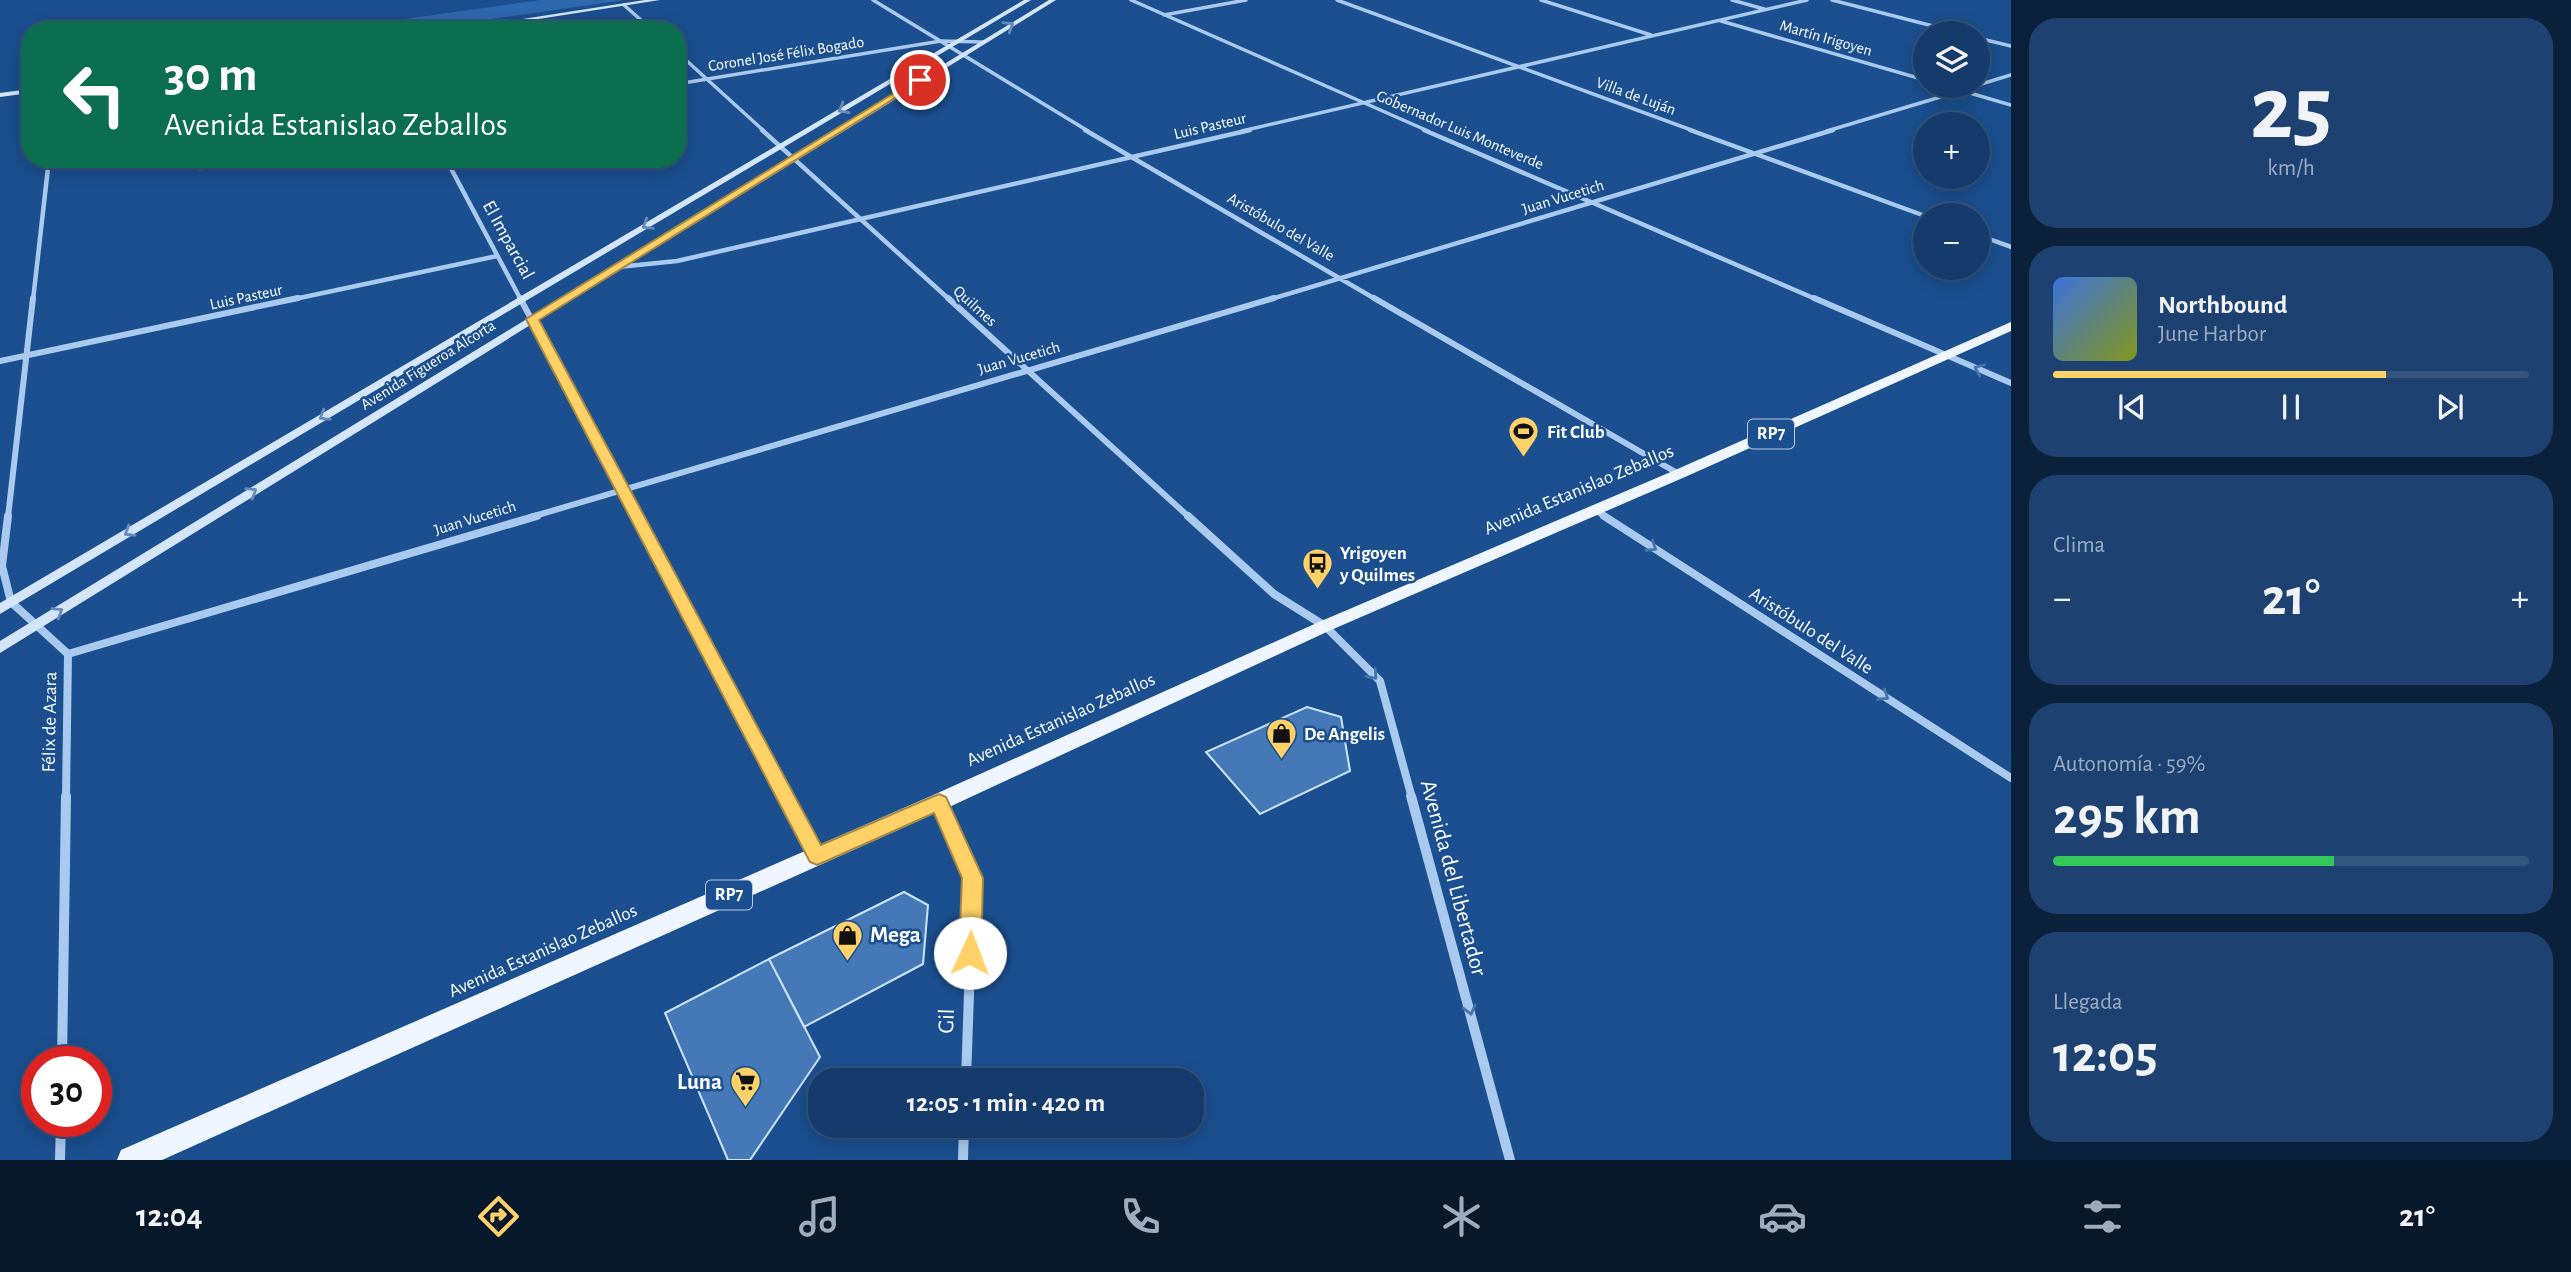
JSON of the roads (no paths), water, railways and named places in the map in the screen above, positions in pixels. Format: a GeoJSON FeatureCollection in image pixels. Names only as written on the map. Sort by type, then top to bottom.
{"type":"FeatureCollection","features":[{"type":"Feature","properties":{"kind":"main road"},"geometry":{"type":"LineString","coordinates":[[515,21],[657,0]]}},
{"type":"Feature","properties":{"kind":"main road","name":"Avenida Figueroa Alcorta"},"geometry":{"type":"LineString","coordinates":[[0,608],[780,146],[945,44],[960,39],[1028,0]]}},
{"type":"Feature","properties":{"kind":"main road","name":"Avenida Figueroa Alcorta"},"geometry":{"type":"LineString","coordinates":[[0,648],[1053,0]]}},
{"type":"Feature","properties":{"kind":"main road"},"geometry":{"type":"LineString","coordinates":[[0,95],[21,92]]}},
{"type":"Feature","properties":{"kind":"main road","name":"Avenida Estanislao Zeballos"},"geometry":{"type":"LineString","coordinates":[[131,1160],[939,802],[1325,626],[1679,474],[2011,326]]}},
{"type":"Feature","properties":{"kind":"street","name":"Aristóbulo del Valle"},"geometry":{"type":"LineString","coordinates":[[873,0],[1130,157],[1679,474]]}},
{"type":"Feature","properties":{"kind":"street","name":"Gobernador Luis Monteverde"},"geometry":{"type":"LineString","coordinates":[[1131,0],[1362,103],[2011,383]]}},
{"type":"Feature","properties":{"kind":"street"},"geometry":{"type":"LineString","coordinates":[[1164,15],[1245,0]]}},
{"type":"Feature","properties":{"kind":"street","name":"Villa de Luján"},"geometry":{"type":"LineString","coordinates":[[1338,0],[1913,212]]}},
{"type":"Feature","properties":{"kind":"street"},"geometry":{"type":"LineString","coordinates":[[1541,0],[1653,35]]}},
{"type":"Feature","properties":{"kind":"street"},"geometry":{"type":"LineString","coordinates":[[1732,0],[1765,9]]}},
{"type":"Feature","properties":{"kind":"street","name":"Luis Pasteur"},"geometry":{"type":"LineString","coordinates":[[617,267],[677,261],[861,220],[1807,0]]}},
{"type":"Feature","properties":{"kind":"street"},"geometry":{"type":"LineString","coordinates":[[1832,0],[1914,21]]}},
{"type":"Feature","properties":{"kind":"street"},"geometry":{"type":"LineString","coordinates":[[624,5],[642,21]]}},
{"type":"Feature","properties":{"kind":"street","name":"Martín Irigoyen"},"geometry":{"type":"LineString","coordinates":[[1720,20],[1913,76]]}},
{"type":"Feature","properties":{"kind":"street"},"geometry":{"type":"LineString","coordinates":[[960,39],[983,42]]}},
{"type":"Feature","properties":{"kind":"street"},"geometry":{"type":"LineString","coordinates":[[1990,41],[2011,46]]}},
{"type":"Feature","properties":{"kind":"street","name":"Coronel José Félix Bogado"},"geometry":{"type":"LineString","coordinates":[[686,82],[945,44]]}},
{"type":"Feature","properties":{"kind":"street","name":"Quilmes"},"geometry":{"type":"LineString","coordinates":[[686,60],[1274,594],[1325,626]]}},
{"type":"Feature","properties":{"kind":"street","name":"Juan Vucetich"},"geometry":{"type":"LineString","coordinates":[[1990,82],[2011,75]]}},
{"type":"Feature","properties":{"kind":"street","name":"Juan Vucetich"},"geometry":{"type":"LineString","coordinates":[[68,654],[1342,278],[1935,98]]}},
{"type":"Feature","properties":{"kind":"street"},"geometry":{"type":"LineString","coordinates":[[1988,98],[2011,105]]}},
{"type":"Feature","properties":{"kind":"street"},"geometry":{"type":"LineString","coordinates":[[11,602],[2,566],[48,168]]}},
{"type":"Feature","properties":{"kind":"street"},"geometry":{"type":"LineString","coordinates":[[200,169],[205,168]]}},
{"type":"Feature","properties":{"kind":"street","name":"El Imparcial"},"geometry":{"type":"LineString","coordinates":[[451,168],[817,856]]}},
{"type":"Feature","properties":{"kind":"street"},"geometry":{"type":"LineString","coordinates":[[1990,239],[2011,247]]}},
{"type":"Feature","properties":{"kind":"street","name":"Luis Pasteur"},"geometry":{"type":"LineString","coordinates":[[0,361],[498,256]]}},
{"type":"Feature","properties":{"kind":"street","name":"Aristóbulo del Valle"},"geometry":{"type":"LineString","coordinates":[[1594,510],[2011,778]]}},
{"type":"Feature","properties":{"kind":"street","name":"Félix de Azara"},"geometry":{"type":"LineString","coordinates":[[11,602],[68,654],[62,1046]]}},
{"type":"Feature","properties":{"kind":"street","name":"Avenida del Libertador"},"geometry":{"type":"LineString","coordinates":[[1325,626],[1380,681],[1510,1160]]}},
{"type":"Feature","properties":{"kind":"street","name":"Gil"},"geometry":{"type":"LineString","coordinates":[[939,802],[973,878],[966,1068]]}},
{"type":"Feature","properties":{"kind":"street"},"geometry":{"type":"LineString","coordinates":[[60,1160],[61,1137]]}},
{"type":"Feature","properties":{"kind":"street"},"geometry":{"type":"LineString","coordinates":[[963,1160],[964,1138]]}},
{"type":"Feature","properties":{"kind":"place","name":"Fit Club"},"geometry":{"type":"Point","coordinates":[1524,459]}},
{"type":"Feature","properties":{"kind":"place","name":"Yrigoyen y Quilmes"},"geometry":{"type":"Point","coordinates":[1317,591]}},
{"type":"Feature","properties":{"kind":"place","name":"De Angelis"},"geometry":{"type":"Point","coordinates":[1281,761]}},
{"type":"Feature","properties":{"kind":"place","name":"Mega"},"geometry":{"type":"Point","coordinates":[847,962]}},
{"type":"Feature","properties":{"kind":"place","name":"Luna"},"geometry":{"type":"Point","coordinates":[745,1109]}}]}
